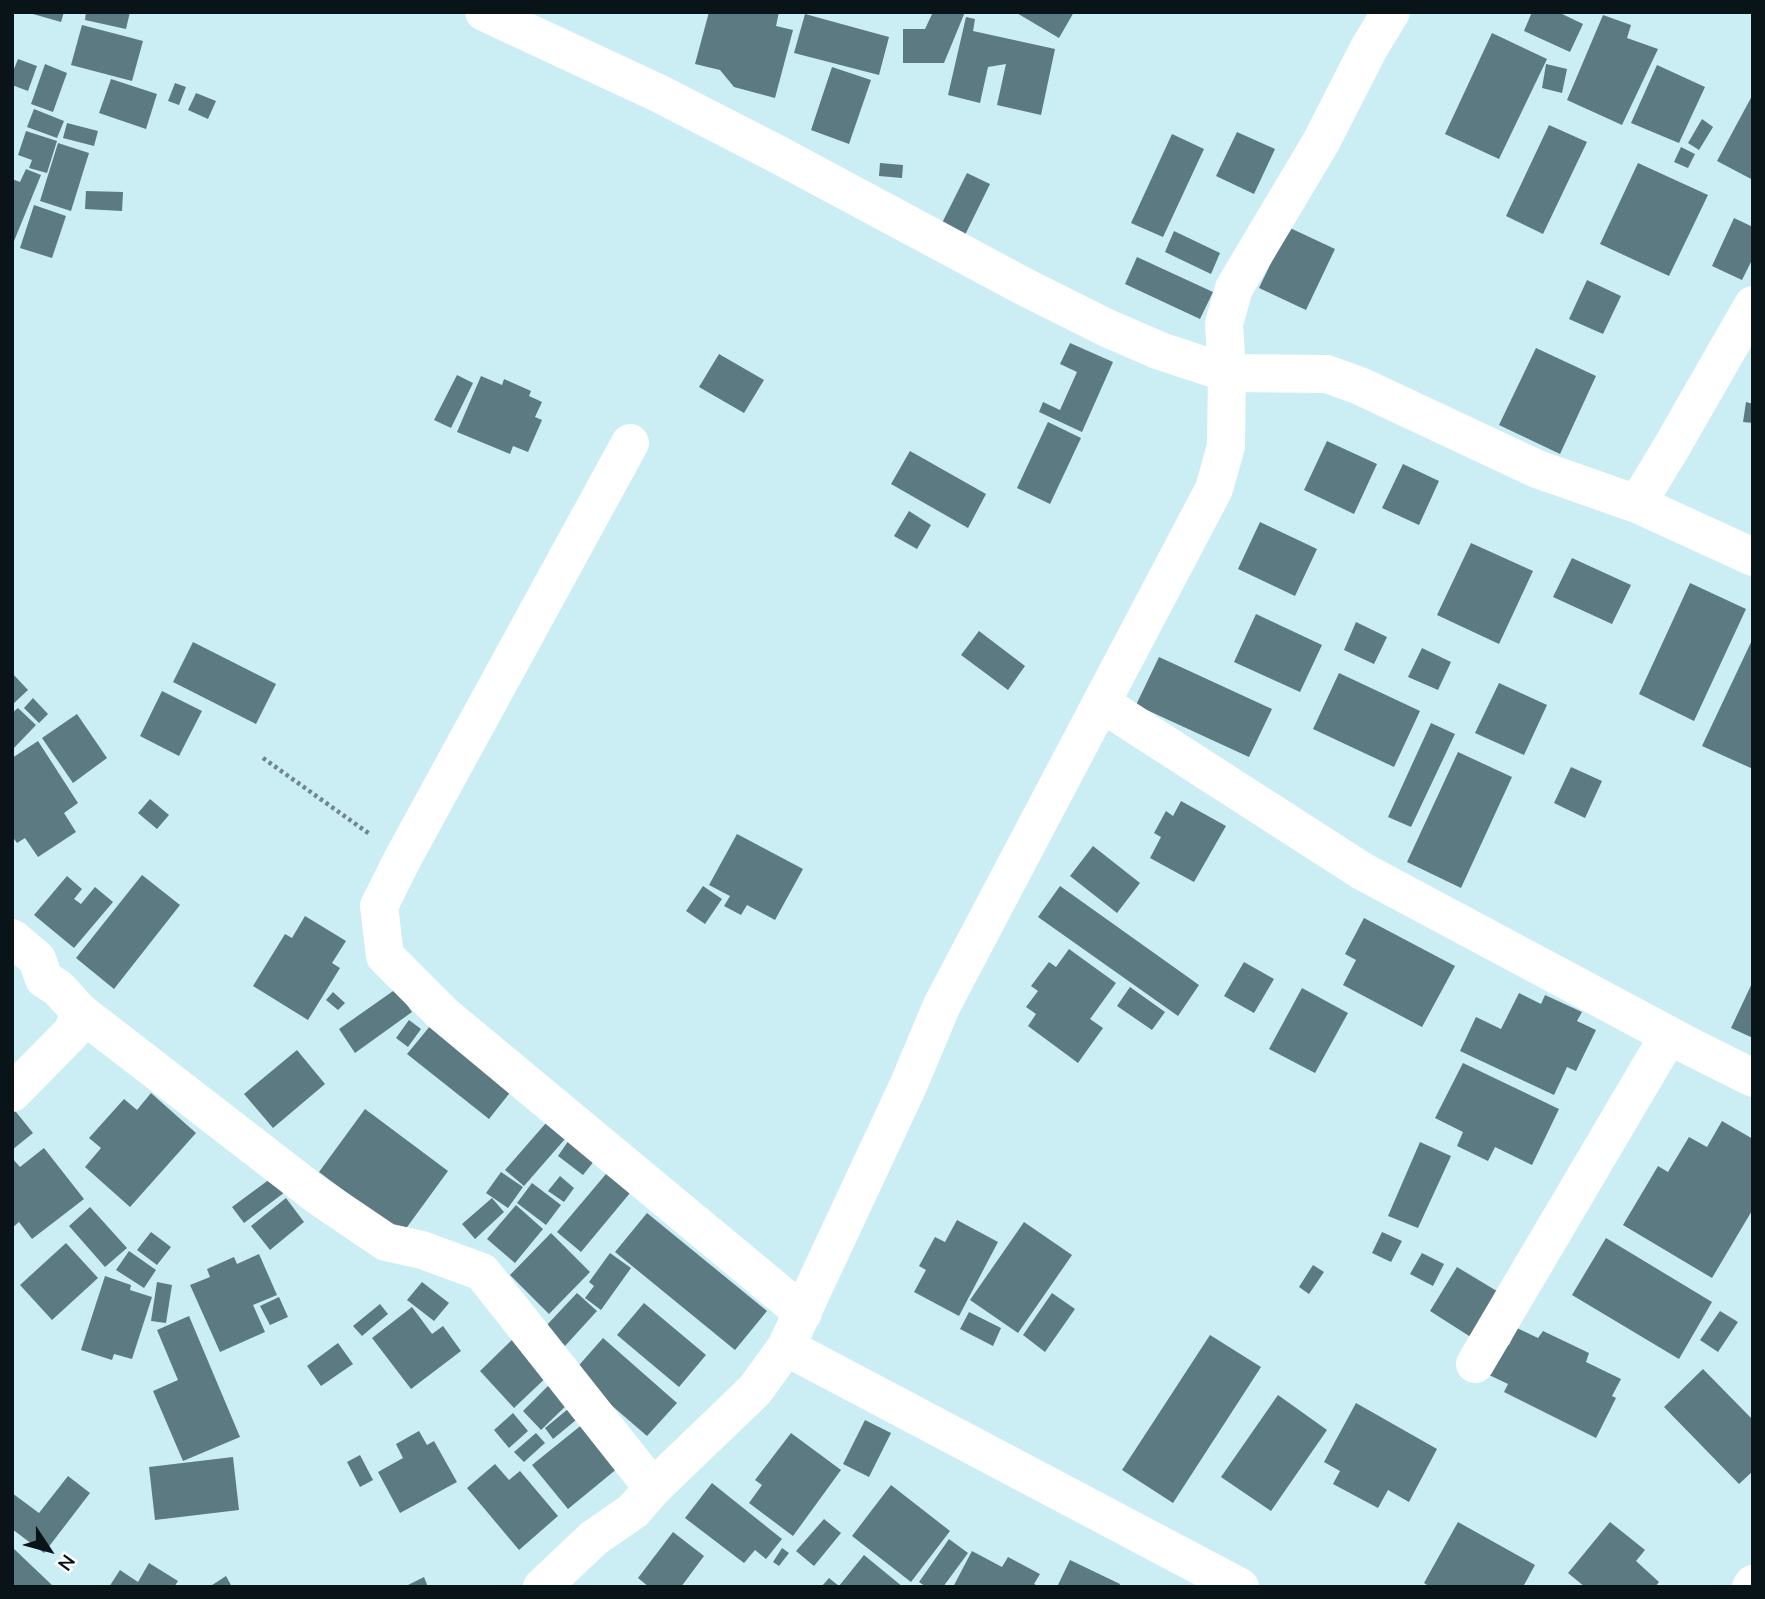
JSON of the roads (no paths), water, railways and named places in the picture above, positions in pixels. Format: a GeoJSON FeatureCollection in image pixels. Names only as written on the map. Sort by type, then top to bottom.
{"type":"FeatureCollection","features":[{"type":"Feature","properties":{"kind":"street"},"geometry":{"type":"LineString","coordinates":[[484,12],[682,105],[1023,286],[1160,351],[1227,373],[1327,374],[1360,386],[1537,468],[1637,503],[1753,557]]}},
{"type":"Feature","properties":{"kind":"street"},"geometry":{"type":"LineString","coordinates":[[542,1587],[594,1538],[633,1511],[653,1488],[755,1390],[786,1347],[908,1086],[942,1005],[1214,489],[1226,446],[1227,373],[1224,324],[1234,288],[1321,142],[1369,48],[1391,12]]}},
{"type":"Feature","properties":{"kind":"street"},"geometry":{"type":"LineString","coordinates":[[1637,503],[1753,305]]}},
{"type":"Feature","properties":{"kind":"street"},"geometry":{"type":"LineString","coordinates":[[631,443],[379,906],[385,956],[443,1014],[803,1313]]}},
{"type":"Feature","properties":{"kind":"street"},"geometry":{"type":"LineString","coordinates":[[1101,703],[1362,871],[1753,1078]]}},
{"type":"Feature","properties":{"kind":"street"},"geometry":{"type":"LineString","coordinates":[[12,938],[37,959],[44,979],[58,988],[80,1012],[318,1196],[386,1242],[422,1250],[482,1272],[653,1488]]}},
{"type":"Feature","properties":{"kind":"street"},"geometry":{"type":"LineString","coordinates":[[12,1093],[72,1032],[80,1012]]}},
{"type":"Feature","properties":{"kind":"street"},"geometry":{"type":"LineString","coordinates":[[1475,1364],[1669,1035]]}},
{"type":"Feature","properties":{"kind":"street"},"geometry":{"type":"LineString","coordinates":[[786,1347],[1240,1587]]}}]}
